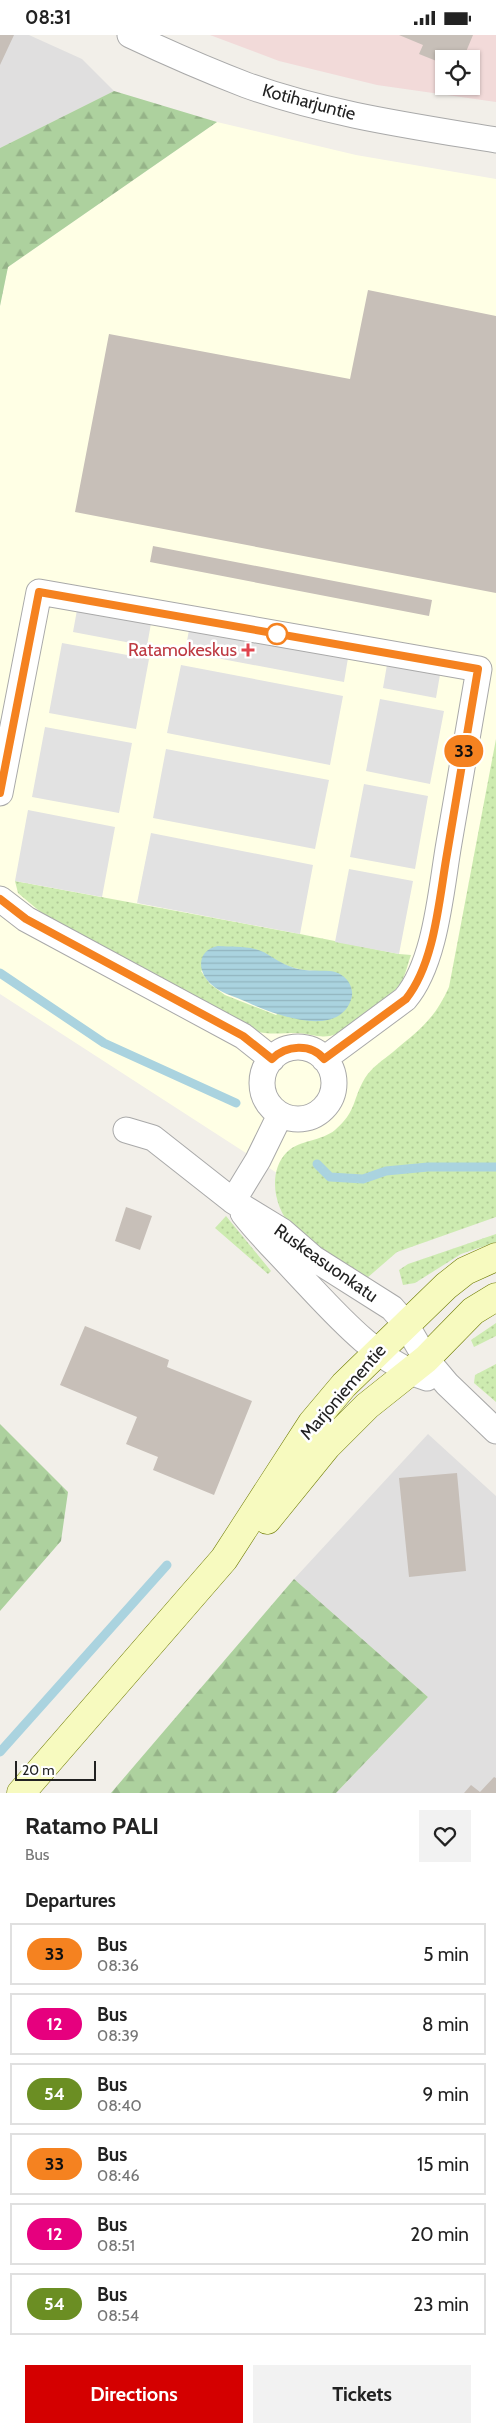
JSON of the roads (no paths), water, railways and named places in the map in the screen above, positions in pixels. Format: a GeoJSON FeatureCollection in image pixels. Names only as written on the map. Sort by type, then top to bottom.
{"type":"FeatureCollection","features":[{"type":"Feature","properties":{"kind":"street","name":"Kotiharjuntie"},"geometry":{"type":"LineString","coordinates":[[130,35],[247,85],[314,105],[400,124],[496,140]]}},
{"type":"Feature","properties":{"kind":"street"},"geometry":{"type":"LineString","coordinates":[[0,793],[39,592],[478,669],[435,920],[424,968],[416,987],[406,999],[324,1059]]}},
{"type":"Feature","properties":{"kind":"street"},"geometry":{"type":"LineString","coordinates":[[0,899],[26,919],[243,1036],[272,1059]]}},
{"type":"Feature","properties":{"kind":"street"},"geometry":{"type":"LineString","coordinates":[[299,1048],[310,1050],[324,1059],[333,1076],[333,1087],[330,1098],[323,1108],[314,1115],[303,1119],[280,1115],[271,1107],[264,1097],[262,1086],[263,1074],[272,1059],[287,1049],[299,1048]]}},
{"type":"Feature","properties":{"kind":"street"},"geometry":{"type":"LineString","coordinates":[[233,1201],[258,1160],[280,1115]]}},
{"type":"Feature","properties":{"kind":"street","name":"Ruskeasuonkatu"},"geometry":{"type":"LineString","coordinates":[[126,1130],[153,1138],[233,1201],[282,1231],[312,1258],[392,1308],[406,1323],[418,1366]]}},
{"type":"Feature","properties":{"kind":"street","name":"Ruskeasuonkatu"},"geometry":{"type":"LineString","coordinates":[[233,1201],[264,1240],[345,1323],[378,1351],[418,1366]]}},
{"type":"Feature","properties":{"kind":"street","name":"Marjoniementie"},"geometry":{"type":"LineString","coordinates":[[21,1793],[224,1559],[312,1423],[378,1351],[446,1286],[465,1271],[496,1257]]}},
{"type":"Feature","properties":{"kind":"street","name":"Marjoniementie"},"geometry":{"type":"LineString","coordinates":[[224,1559],[254,1536],[327,1446],[360,1413],[418,1366],[473,1311],[496,1297]]}},
{"type":"Feature","properties":{"kind":"street"},"geometry":{"type":"LineString","coordinates":[[418,1366],[446,1384],[496,1431]]}},
{"type":"Feature","properties":{"kind":"water"},"geometry":{"type":"Polygon","coordinates":[[[218,946],[260,950],[294,968],[330,971],[340,974],[350,985],[352,990],[351,1000],[343,1012],[331,1019],[317,1021],[284,1016],[226,994],[207,980],[201,963],[202,957],[206,952],[218,946]]]}},
{"type":"Feature","properties":{"kind":"waterway"},"geometry":{"type":"LineString","coordinates":[[0,973],[104,1043],[236,1103]]}},
{"type":"Feature","properties":{"kind":"waterway"},"geometry":{"type":"LineString","coordinates":[[317,1164],[330,1177],[363,1179],[386,1171],[428,1167],[496,1167]]}},
{"type":"Feature","properties":{"kind":"waterway"},"geometry":{"type":"LineString","coordinates":[[0,1752],[167,1565]]}},
{"type":"Feature","properties":{"kind":"place","name":"Ratamokeskus"},"geometry":{"type":"Point","coordinates":[248,650]}}]}
